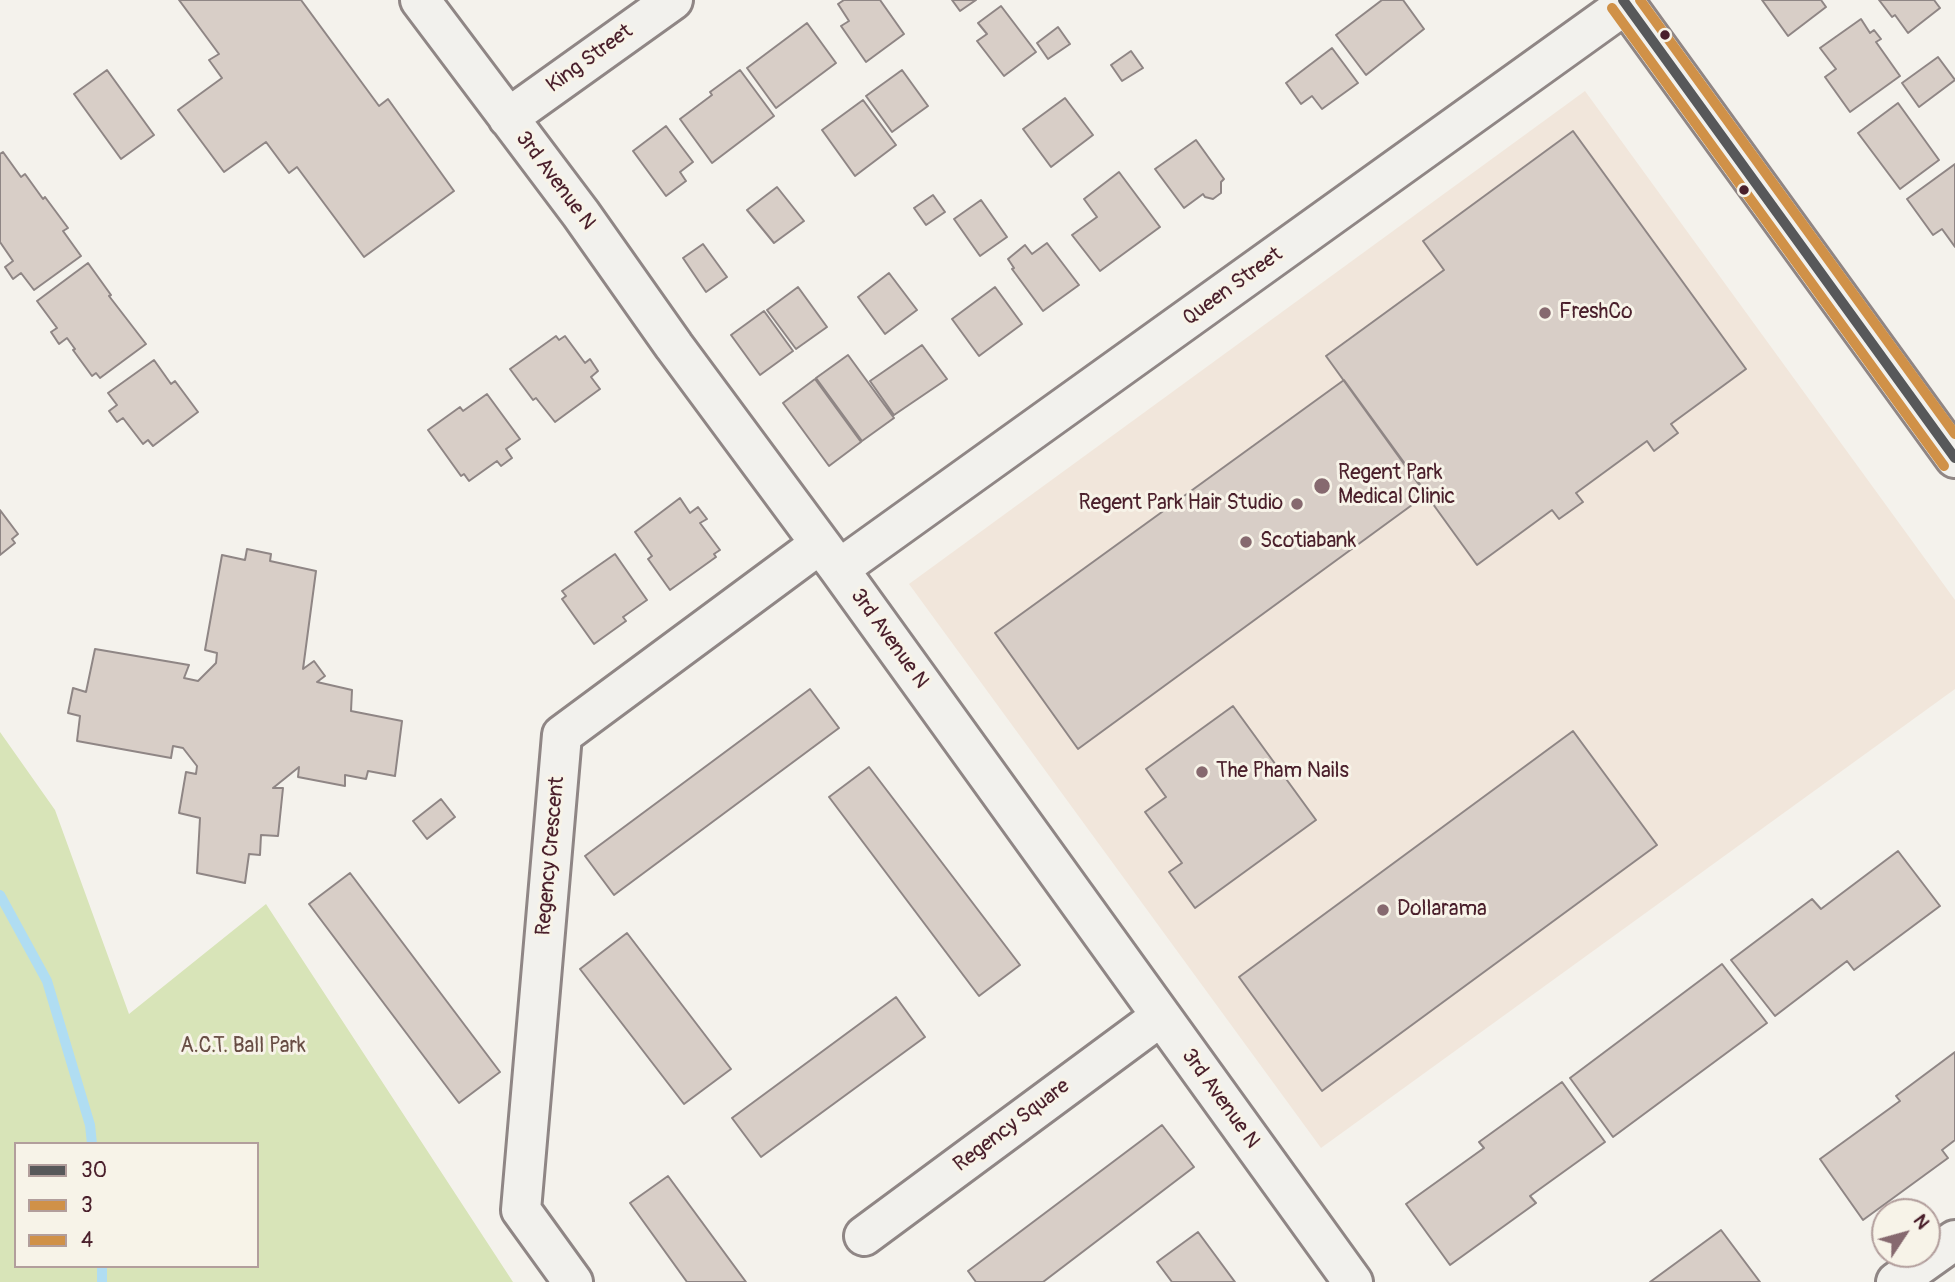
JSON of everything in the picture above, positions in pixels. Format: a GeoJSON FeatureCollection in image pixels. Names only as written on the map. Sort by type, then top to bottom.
{"type":"FeatureCollection","features":[{"type":"Feature","properties":{"kind":"street","name":"3rd Avenue N"},"geometry":{"type":"LineString","coordinates":[[420,0],[581,214],[1353,1282]]}},
{"type":"Feature","properties":{"kind":"street","name":"King Street"},"geometry":{"type":"LineString","coordinates":[[508,118],[673,0]]}},
{"type":"Feature","properties":{"kind":"street"},"geometry":{"type":"LineString","coordinates":[[1625,2],[1955,458]]}},
{"type":"Feature","properties":{"kind":"street","name":"Queen Street"},"geometry":{"type":"LineString","coordinates":[[829,556],[1625,2]]}},
{"type":"Feature","properties":{"kind":"street","name":"Regency Crescent"},"geometry":{"type":"LineString","coordinates":[[573,1282],[521,1210],[562,735],[829,556]]}},
{"type":"Feature","properties":{"kind":"street","name":"Regency Square"},"geometry":{"type":"LineString","coordinates":[[864,1236],[1160,1017]]}},
{"type":"Feature","properties":{"kind":"street"},"geometry":{"type":"LineString","coordinates":[[1896,1282],[1955,1240]]}},
{"type":"Feature","properties":{"kind":"shaded area"},"geometry":{"type":"Polygon","coordinates":[[[1585,91],[1955,600],[1955,689],[1321,1148],[909,584],[1585,91]]]}},
{"type":"Feature","properties":{"kind":"green space","name":"A.C.T. Ball Park"},"geometry":{"type":"Polygon","coordinates":[[[0,732],[55,810],[129,1014],[266,904],[513,1282],[0,1282],[0,732]]]}},
{"type":"Feature","properties":{"kind":"building"},"geometry":{"type":"Polygon","coordinates":[[[179,0],[301,0],[379,106],[388,99],[454,191],[364,257],[297,167],[289,173],[266,142],[224,172],[178,110],[222,78],[209,60],[219,54],[179,0]]]}},
{"type":"Feature","properties":{"kind":"building"},"geometry":{"type":"Polygon","coordinates":[[[844,0],[880,0],[904,34],[866,62],[841,26],[849,21],[838,4],[844,0]]]}},
{"type":"Feature","properties":{"kind":"building"},"geometry":{"type":"Polygon","coordinates":[[[952,0],[976,0],[960,11],[952,0]]]}},
{"type":"Feature","properties":{"kind":"building"},"geometry":{"type":"Polygon","coordinates":[[[1382,0],[1403,0],[1424,29],[1366,75],[1336,35],[1382,0]]]}},
{"type":"Feature","properties":{"kind":"building"},"geometry":{"type":"Polygon","coordinates":[[[1762,0],[1821,0],[1826,7],[1788,36],[1762,0]]]}},
{"type":"Feature","properties":{"kind":"building"},"geometry":{"type":"Polygon","coordinates":[[[1879,0],[1934,0],[1940,8],[1908,33],[1895,15],[1892,17],[1879,0]]]}},
{"type":"Feature","properties":{"kind":"building"},"geometry":{"type":"Polygon","coordinates":[[[1001,6],[1036,52],[1004,76],[977,41],[987,34],[978,23],[1001,6]]]}},
{"type":"Feature","properties":{"kind":"building"},"geometry":{"type":"Polygon","coordinates":[[[1861,19],[1870,33],[1874,30],[1881,39],[1876,42],[1900,76],[1850,112],[1825,77],[1836,69],[1820,48],[1861,19]]]}},
{"type":"Feature","properties":{"kind":"building"},"geometry":{"type":"Polygon","coordinates":[[[807,23],[836,63],[776,108],[747,68],[807,23]]]}},
{"type":"Feature","properties":{"kind":"building"},"geometry":{"type":"Polygon","coordinates":[[[1058,27],[1070,44],[1048,59],[1037,43],[1058,27]]]}},
{"type":"Feature","properties":{"kind":"building"},"geometry":{"type":"Polygon","coordinates":[[[1332,48],[1358,83],[1322,109],[1312,96],[1301,104],[1286,83],[1332,48]]]}},
{"type":"Feature","properties":{"kind":"building"},"geometry":{"type":"Polygon","coordinates":[[[1131,51],[1143,68],[1122,81],[1111,65],[1131,51]]]}},
{"type":"Feature","properties":{"kind":"building"},"geometry":{"type":"Polygon","coordinates":[[[1938,57],[1955,80],[1919,107],[1902,83],[1938,57]]]}},
{"type":"Feature","properties":{"kind":"building"},"geometry":{"type":"Polygon","coordinates":[[[107,70],[154,135],[121,159],[74,94],[107,70]]]}},
{"type":"Feature","properties":{"kind":"building"},"geometry":{"type":"Polygon","coordinates":[[[740,70],[774,116],[712,163],[680,119],[740,70]]]}},
{"type":"Feature","properties":{"kind":"building"},"geometry":{"type":"Polygon","coordinates":[[[902,70],[928,106],[892,132],[866,96],[902,70]]]}},
{"type":"Feature","properties":{"kind":"building"},"geometry":{"type":"Polygon","coordinates":[[[1065,98],[1093,135],[1051,167],[1023,129],[1065,98]]]}},
{"type":"Feature","properties":{"kind":"building"},"geometry":{"type":"Polygon","coordinates":[[[863,100],[896,145],[855,176],[822,130],[863,100]]]}},
{"type":"Feature","properties":{"kind":"building"},"geometry":{"type":"Polygon","coordinates":[[[1898,103],[1939,160],[1900,189],[1858,133],[1898,103]]]}},
{"type":"Feature","properties":{"kind":"building"},"geometry":{"type":"Polygon","coordinates":[[[666,126],[693,162],[680,172],[686,181],[666,196],[633,151],[666,126]]]}},
{"type":"Feature","properties":{"kind":"building","name":"FreshCo"},"geometry":{"type":"Polygon","coordinates":[[[1573,131],[1746,369],[1671,424],[1678,433],[1654,451],[1647,441],[1576,493],[1583,502],[1559,519],[1552,510],[1477,565],[1326,356],[1444,270],[1423,241],[1573,131]]]}},
{"type":"Feature","properties":{"kind":"building"},"geometry":{"type":"Polygon","coordinates":[[[1196,140],[1224,179],[1221,182],[1221,193],[1213,199],[1203,194],[1184,208],[1155,169],[1196,140]]]}},
{"type":"Feature","properties":{"kind":"building"},"geometry":{"type":"Polygon","coordinates":[[[3,152],[21,177],[25,174],[43,199],[45,197],[68,228],[63,231],[81,256],[34,290],[21,273],[13,279],[5,267],[13,261],[0,242],[0,154],[3,152]]]}},
{"type":"Feature","properties":{"kind":"building"},"geometry":{"type":"Polygon","coordinates":[[[1955,164],[1955,247],[1942,229],[1933,235],[1907,199],[1955,164]]]}},
{"type":"Feature","properties":{"kind":"building"},"geometry":{"type":"Polygon","coordinates":[[[1119,172],[1160,227],[1100,271],[1072,235],[1097,217],[1084,199],[1119,172]]]}},
{"type":"Feature","properties":{"kind":"building"},"geometry":{"type":"Polygon","coordinates":[[[777,187],[804,221],[774,243],[747,210],[777,187]]]}},
{"type":"Feature","properties":{"kind":"building"},"geometry":{"type":"Polygon","coordinates":[[[933,195],[945,212],[926,225],[914,208],[933,195]]]}},
{"type":"Feature","properties":{"kind":"building"},"geometry":{"type":"Polygon","coordinates":[[[981,200],[1007,237],[980,256],[954,219],[981,200]]]}},
{"type":"Feature","properties":{"kind":"building"},"geometry":{"type":"Polygon","coordinates":[[[1047,243],[1079,285],[1043,311],[1012,269],[1014,268],[1008,259],[1025,245],[1032,254],[1047,243]]]}},
{"type":"Feature","properties":{"kind":"building"},"geometry":{"type":"Polygon","coordinates":[[[703,244],[727,277],[706,292],[683,258],[703,244]]]}},
{"type":"Feature","properties":{"kind":"building"},"geometry":{"type":"Polygon","coordinates":[[[88,263],[111,295],[109,296],[146,344],[100,378],[96,373],[92,376],[67,338],[59,344],[51,332],[57,328],[37,301],[88,263]]]}},
{"type":"Feature","properties":{"kind":"building"},"geometry":{"type":"Polygon","coordinates":[[[889,273],[917,310],[885,334],[858,297],[889,273]]]}},
{"type":"Feature","properties":{"kind":"building"},"geometry":{"type":"Polygon","coordinates":[[[798,287],[827,327],[796,349],[767,310],[798,287]]]}},
{"type":"Feature","properties":{"kind":"building"},"geometry":{"type":"Polygon","coordinates":[[[995,287],[1022,324],[979,356],[952,319],[995,287]]]}},
{"type":"Feature","properties":{"kind":"building"},"geometry":{"type":"Polygon","coordinates":[[[764,311],[793,351],[760,375],[731,335],[764,311]]]}},
{"type":"Feature","properties":{"kind":"building"},"geometry":{"type":"Polygon","coordinates":[[[556,336],[559,340],[565,336],[585,363],[590,359],[598,371],[591,377],[600,389],[555,422],[536,398],[533,400],[510,369],[556,336]]]}},
{"type":"Feature","properties":{"kind":"building"},"geometry":{"type":"Polygon","coordinates":[[[922,345],[947,379],[894,415],[870,381],[922,345]]]}},
{"type":"Feature","properties":{"kind":"building"},"geometry":{"type":"Polygon","coordinates":[[[848,355],[894,418],[862,441],[816,378],[848,355]]]}},
{"type":"Feature","properties":{"kind":"building"},"geometry":{"type":"Polygon","coordinates":[[[154,360],[171,384],[175,381],[198,412],[153,446],[148,440],[143,444],[123,418],[117,422],[109,411],[117,405],[108,393],[154,360]]]}},
{"type":"Feature","properties":{"kind":"building"},"geometry":{"type":"Polygon","coordinates":[[[815,379],[861,442],[829,466],[783,403],[815,379]]]}},
{"type":"Feature","properties":{"kind":"building"},"geometry":{"type":"Polygon","coordinates":[[[1344,380],[1427,494],[1078,749],[995,633],[1344,380]]]}},
{"type":"Feature","properties":{"kind":"building"},"geometry":{"type":"Polygon","coordinates":[[[487,394],[520,439],[506,449],[512,458],[501,466],[497,461],[469,481],[464,474],[461,476],[428,430],[460,407],[463,411],[487,394]]]}},
{"type":"Feature","properties":{"kind":"building"},"geometry":{"type":"Polygon","coordinates":[[[680,498],[690,513],[698,507],[707,519],[700,523],[720,550],[714,554],[716,557],[670,590],[648,559],[652,556],[635,532],[680,498]]]}},
{"type":"Feature","properties":{"kind":"building"},"geometry":{"type":"Polygon","coordinates":[[[0,510],[18,534],[12,539],[15,543],[0,555],[0,510]]]}},
{"type":"Feature","properties":{"kind":"building"},"geometry":{"type":"Polygon","coordinates":[[[247,549],[271,554],[270,561],[316,571],[303,669],[314,661],[325,676],[317,682],[352,690],[351,711],[402,721],[395,776],[368,771],[366,779],[345,775],[345,786],[298,777],[299,767],[273,788],[283,788],[278,836],[261,835],[260,855],[249,854],[245,883],[197,873],[200,818],[179,813],[186,772],[196,774],[197,766],[183,748],[173,746],[171,758],[77,741],[80,716],[68,713],[73,688],[86,692],[95,649],[189,665],[184,678],[198,681],[216,663],[217,653],[205,650],[222,555],[245,560],[247,549]]]}},
{"type":"Feature","properties":{"kind":"building"},"geometry":{"type":"Polygon","coordinates":[[[615,554],[647,600],[623,617],[626,621],[594,644],[562,599],[566,596],[562,591],[615,554]]]}},
{"type":"Feature","properties":{"kind":"building"},"geometry":{"type":"Polygon","coordinates":[[[810,689],[839,728],[614,895],[585,856],[810,689]]]}},
{"type":"Feature","properties":{"kind":"building"},"geometry":{"type":"Polygon","coordinates":[[[1233,706],[1316,820],[1195,908],[1169,872],[1182,863],[1145,812],[1166,797],[1146,769],[1233,706]]]}},
{"type":"Feature","properties":{"kind":"building"},"geometry":{"type":"Polygon","coordinates":[[[1573,731],[1657,845],[1322,1091],[1239,977],[1573,731]]]}},
{"type":"Feature","properties":{"kind":"building"},"geometry":{"type":"Polygon","coordinates":[[[869,767],[1020,965],[979,996],[829,797],[869,767]]]}},
{"type":"Feature","properties":{"kind":"building"},"geometry":{"type":"Polygon","coordinates":[[[441,799],[455,817],[427,839],[413,821],[441,799]]]}},
{"type":"Feature","properties":{"kind":"building"},"geometry":{"type":"Polygon","coordinates":[[[1898,851],[1940,906],[1854,970],[1847,961],[1775,1016],[1731,960],[1812,899],[1821,909],[1898,851]]]}},
{"type":"Feature","properties":{"kind":"building"},"geometry":{"type":"Polygon","coordinates":[[[350,873],[500,1072],[459,1103],[309,904],[350,873]]]}},
{"type":"Feature","properties":{"kind":"building"},"geometry":{"type":"Polygon","coordinates":[[[627,933],[731,1069],[684,1104],[580,969],[627,933]]]}},
{"type":"Feature","properties":{"kind":"building"},"geometry":{"type":"Polygon","coordinates":[[[1722,964],[1767,1023],[1613,1137],[1570,1078],[1722,964]]]}},
{"type":"Feature","properties":{"kind":"building"},"geometry":{"type":"Polygon","coordinates":[[[896,997],[925,1037],[761,1157],[732,1118],[896,997]]]}},
{"type":"Feature","properties":{"kind":"building"},"geometry":{"type":"Polygon","coordinates":[[[1955,1052],[1955,1140],[1942,1150],[1948,1158],[1893,1198],[1871,1198],[1871,1214],[1863,1220],[1820,1159],[1900,1101],[1896,1096],[1955,1052]]]}},
{"type":"Feature","properties":{"kind":"building"},"geometry":{"type":"Polygon","coordinates":[[[1562,1082],[1605,1142],[1530,1196],[1536,1203],[1450,1265],[1406,1204],[1484,1148],[1479,1142],[1562,1082]]]}},
{"type":"Feature","properties":{"kind":"building"},"geometry":{"type":"Polygon","coordinates":[[[1162,1125],[1194,1167],[1043,1282],[976,1282],[968,1271],[1162,1125]]]}},
{"type":"Feature","properties":{"kind":"building"},"geometry":{"type":"Polygon","coordinates":[[[668,1176],[746,1282],[687,1282],[630,1203],[668,1176]]]}},
{"type":"Feature","properties":{"kind":"building"},"geometry":{"type":"Polygon","coordinates":[[[1721,1230],[1760,1282],[1650,1282],[1721,1230]]]}},
{"type":"Feature","properties":{"kind":"building"},"geometry":{"type":"Polygon","coordinates":[[[1198,1232],[1235,1282],[1172,1282],[1157,1262],[1198,1232]]]}},
{"type":"Feature","properties":{"kind":"waterway"},"geometry":{"type":"LineString","coordinates":[[0,895],[47,981],[90,1125],[92,1142]]}},
{"type":"Feature","properties":{"kind":"waterway"},"geometry":{"type":"LineString","coordinates":[[102,1268],[102,1282]]}},
{"type":"Feature","properties":{"kind":"transit line","name":"30"},"geometry":{"type":"LineString","coordinates":[[1623,0],[1955,458]]}},
{"type":"Feature","properties":{"kind":"transit line","name":"4"},"geometry":{"type":"LineString","coordinates":[[1640,0],[1955,434]]}},
{"type":"Feature","properties":{"kind":"transit line","name":"3"},"geometry":{"type":"LineString","coordinates":[[1612,8],[1944,466]]}},
{"type":"Feature","properties":{"kind":"place","name":"FreshCo"},"geometry":{"type":"Point","coordinates":[1545,313]}},
{"type":"Feature","properties":{"kind":"place","name":"Regent Park Medical Clinic"},"geometry":{"type":"Point","coordinates":[1322,486]}},
{"type":"Feature","properties":{"kind":"place","name":"Regent Park Hair Studio"},"geometry":{"type":"Point","coordinates":[1297,504]}},
{"type":"Feature","properties":{"kind":"place","name":"Scotiabank"},"geometry":{"type":"Point","coordinates":[1246,542]}},
{"type":"Feature","properties":{"kind":"place","name":"The Pham Nails"},"geometry":{"type":"Point","coordinates":[1202,772]}},
{"type":"Feature","properties":{"kind":"place","name":"Dollarama"},"geometry":{"type":"Point","coordinates":[1383,910]}}]}
